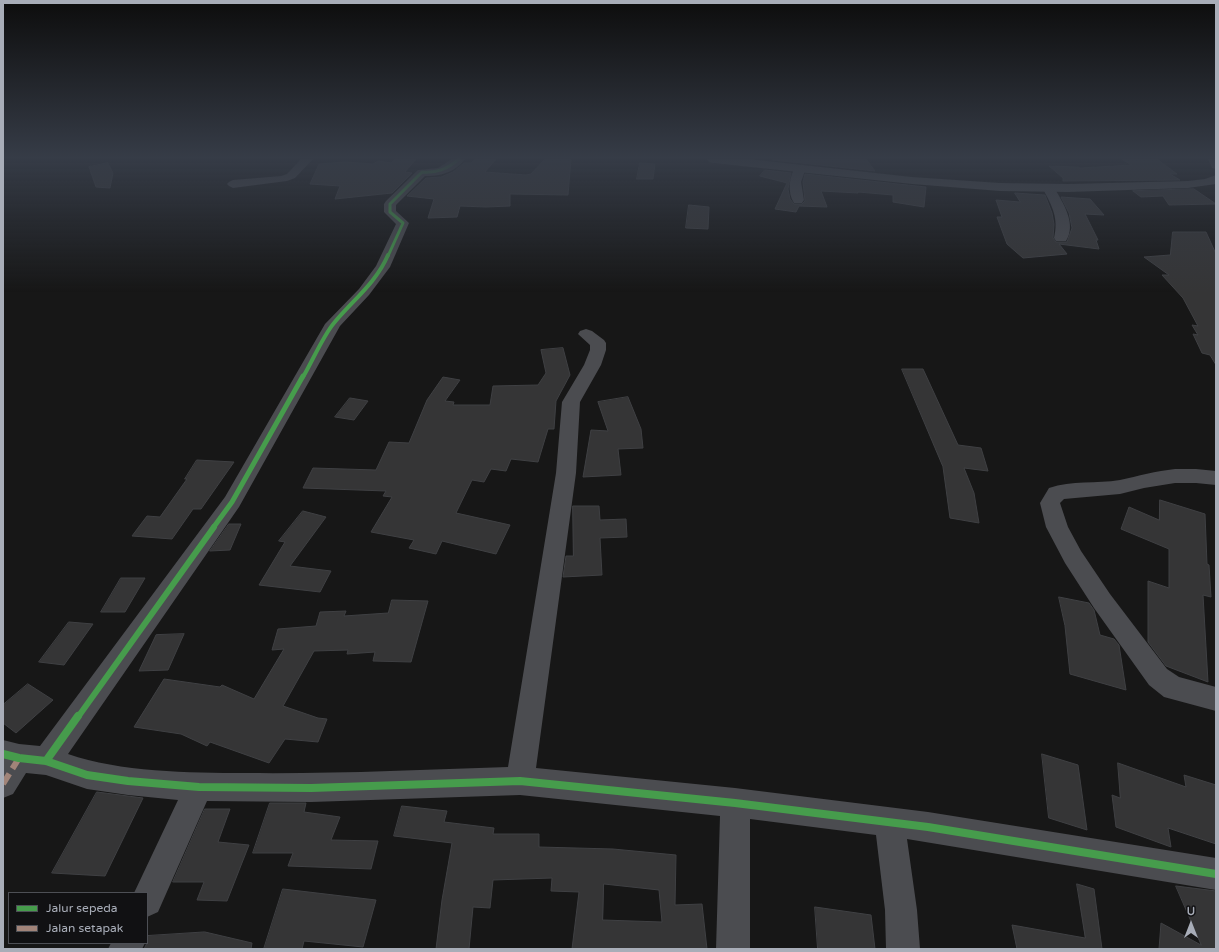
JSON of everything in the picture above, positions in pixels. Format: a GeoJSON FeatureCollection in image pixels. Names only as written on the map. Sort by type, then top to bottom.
{"type":"FeatureCollection","features":[{"type":"Feature","properties":{"kind":"street"},"geometry":{"type":"LineString","coordinates":[[3,784],[232,502],[334,324],[364,292],[383,267],[402,223],[390,212],[391,203]]}},
{"type":"Feature","properties":{"kind":"street"},"geometry":{"type":"LineString","coordinates":[[1058,203],[1062,211],[1064,226],[1062,238]]}},
{"type":"Feature","properties":{"kind":"street"},"geometry":{"type":"LineString","coordinates":[[520,781],[566,473],[571,402],[574,392],[595,362],[599,352],[598,343],[586,334]]}},
{"type":"Feature","properties":{"kind":"street"},"geometry":{"type":"LineString","coordinates":[[1216,478],[1189,475],[1146,480],[1121,487],[1070,489],[1056,493],[1050,503],[1057,527],[1073,557],[1102,601],[1158,677],[1174,688],[1216,699]]}},
{"type":"Feature","properties":{"kind":"street"},"geometry":{"type":"LineString","coordinates":[[23,758],[87,775],[128,781],[199,787],[311,788],[520,781],[735,803],[936,829],[1216,874]]}},
{"type":"Feature","properties":{"kind":"street"},"geometry":{"type":"LineString","coordinates":[[148,899],[199,787]]}},
{"type":"Feature","properties":{"kind":"street"},"geometry":{"type":"LineString","coordinates":[[733,949],[735,803]]}},
{"type":"Feature","properties":{"kind":"street"},"geometry":{"type":"LineString","coordinates":[[890,823],[901,910],[904,949]]}},
{"type":"Feature","properties":{"kind":"building"},"geometry":{"type":"Polygon","coordinates":[[[433,203],[510,203],[510,206],[460,206],[457,217],[428,218],[433,203]]]}},
{"type":"Feature","properties":{"kind":"building"},"geometry":{"type":"Polygon","coordinates":[[[778,203],[826,203],[827,207],[799,206],[796,212],[775,209],[778,203]]]}},
{"type":"Feature","properties":{"kind":"building"},"geometry":{"type":"Polygon","coordinates":[[[902,203],[924,203],[924,207],[902,203]]]}},
{"type":"Feature","properties":{"kind":"building"},"geometry":{"type":"Polygon","coordinates":[[[997,203],[1048,203],[1054,224],[1053,238],[1056,242],[1067,242],[1072,228],[1069,213],[1064,203],[1094,203],[1104,215],[1085,214],[1098,240],[1096,240],[1099,249],[1059,244],[1067,254],[1023,258],[1007,244],[997,217],[1002,217],[997,203]]]}},
{"type":"Feature","properties":{"kind":"building"},"geometry":{"type":"Polygon","coordinates":[[[1168,203],[1216,204],[1169,205],[1168,203]]]}},
{"type":"Feature","properties":{"kind":"building"},"geometry":{"type":"Polygon","coordinates":[[[689,205],[709,207],[708,229],[686,228],[689,205]]]}},
{"type":"Feature","properties":{"kind":"building"},"geometry":{"type":"Polygon","coordinates":[[[1173,232],[1206,232],[1216,254],[1216,365],[1210,355],[1202,353],[1193,334],[1198,335],[1192,325],[1198,326],[1183,298],[1162,275],[1169,275],[1144,257],[1170,255],[1173,232]]]}},
{"type":"Feature","properties":{"kind":"building"},"geometry":{"type":"Polygon","coordinates":[[[563,348],[570,375],[556,401],[554,429],[548,429],[538,462],[511,459],[506,471],[491,469],[484,482],[472,480],[456,513],[510,525],[496,554],[442,541],[436,554],[409,548],[414,540],[371,532],[392,497],[383,496],[386,491],[303,488],[313,468],[376,470],[389,442],[409,443],[427,400],[443,377],[460,380],[445,401],[454,402],[453,405],[490,405],[493,386],[538,385],[546,373],[541,350],[563,348]]]}},
{"type":"Feature","properties":{"kind":"building"},"geometry":{"type":"Polygon","coordinates":[[[902,369],[923,369],[958,445],[981,448],[988,471],[964,468],[974,493],[979,523],[950,518],[943,467],[902,369]]]}},
{"type":"Feature","properties":{"kind":"building"},"geometry":{"type":"Polygon","coordinates":[[[628,397],[641,429],[643,448],[618,449],[621,475],[583,477],[591,430],[608,431],[598,402],[628,397]]]}},
{"type":"Feature","properties":{"kind":"building"},"geometry":{"type":"Polygon","coordinates":[[[350,398],[368,401],[354,420],[335,417],[350,398]]]}},
{"type":"Feature","properties":{"kind":"building"},"geometry":{"type":"Polygon","coordinates":[[[197,460],[234,462],[201,509],[193,509],[172,539],[132,536],[147,516],[160,517],[187,479],[185,479],[197,460]]]}},
{"type":"Feature","properties":{"kind":"building"},"geometry":{"type":"Polygon","coordinates":[[[1160,500],[1205,514],[1207,564],[1209,565],[1211,597],[1203,595],[1208,682],[1166,666],[1148,642],[1148,581],[1169,588],[1169,549],[1121,529],[1129,507],[1159,520],[1160,500]]]}},
{"type":"Feature","properties":{"kind":"building"},"geometry":{"type":"Polygon","coordinates":[[[573,506],[599,506],[600,520],[626,519],[627,537],[600,538],[602,575],[563,577],[566,556],[573,556],[573,506]]]}},
{"type":"Feature","properties":{"kind":"building"},"geometry":{"type":"Polygon","coordinates":[[[303,511],[326,517],[290,566],[331,571],[320,592],[259,585],[285,542],[279,541],[303,511]]]}},
{"type":"Feature","properties":{"kind":"building"},"geometry":{"type":"Polygon","coordinates":[[[229,524],[241,524],[230,550],[210,551],[229,524]]]}},
{"type":"Feature","properties":{"kind":"building"},"geometry":{"type":"Polygon","coordinates":[[[121,578],[145,578],[125,612],[101,612],[121,578]]]}},
{"type":"Feature","properties":{"kind":"building"},"geometry":{"type":"Polygon","coordinates":[[[1059,597],[1089,603],[1094,610],[1100,635],[1114,639],[1119,645],[1126,690],[1070,674],[1065,626],[1059,597]]]}},
{"type":"Feature","properties":{"kind":"building"},"geometry":{"type":"Polygon","coordinates":[[[392,600],[428,601],[411,662],[373,661],[375,652],[347,654],[348,650],[314,651],[283,706],[318,718],[327,719],[318,742],[285,739],[269,763],[210,742],[207,746],[181,734],[134,727],[164,679],[220,687],[222,685],[254,699],[284,649],[272,650],[278,629],[316,626],[320,612],[346,611],[344,616],[388,613],[392,600]]]}},
{"type":"Feature","properties":{"kind":"building"},"geometry":{"type":"Polygon","coordinates":[[[69,622],[93,624],[64,665],[39,662],[69,622]]]}},
{"type":"Feature","properties":{"kind":"building"},"geometry":{"type":"Polygon","coordinates":[[[184,634],[168,670],[139,671],[156,635],[184,634]]]}},
{"type":"Feature","properties":{"kind":"building"},"geometry":{"type":"Polygon","coordinates":[[[28,684],[53,700],[16,733],[3,723],[3,705],[28,684]]]}},
{"type":"Feature","properties":{"kind":"building"},"geometry":{"type":"Polygon","coordinates":[[[1042,754],[1078,765],[1087,830],[1049,818],[1042,754]]]}},
{"type":"Feature","properties":{"kind":"building"},"geometry":{"type":"Polygon","coordinates":[[[1118,763],[1186,787],[1184,775],[1216,785],[1216,844],[1168,828],[1171,847],[1116,827],[1112,795],[1120,798],[1118,763]]]}},
{"type":"Feature","properties":{"kind":"building"},"geometry":{"type":"Polygon","coordinates":[[[97,792],[143,798],[105,876],[52,873],[97,792]]]}},
{"type":"Feature","properties":{"kind":"building"},"geometry":{"type":"Polygon","coordinates":[[[270,803],[306,803],[304,812],[340,817],[331,840],[378,841],[371,869],[288,866],[293,853],[253,853],[270,803]]]}},
{"type":"Feature","properties":{"kind":"building"},"geometry":{"type":"Polygon","coordinates":[[[402,806],[447,811],[444,822],[494,828],[493,834],[539,834],[539,847],[613,849],[676,855],[675,905],[702,904],[707,949],[572,949],[579,892],[551,891],[552,878],[493,880],[490,908],[473,907],[469,949],[436,949],[442,900],[452,843],[394,836],[402,806]],[[604,884],[603,920],[662,922],[659,890],[604,884]]]}},
{"type":"Feature","properties":{"kind":"building"},"geometry":{"type":"Polygon","coordinates":[[[205,809],[230,809],[218,842],[249,845],[227,901],[197,900],[204,882],[173,882],[205,809]]]}},
{"type":"Feature","properties":{"kind":"building"},"geometry":{"type":"Polygon","coordinates":[[[1077,884],[1094,889],[1102,949],[1017,949],[1012,925],[1085,938],[1077,884]]]}},
{"type":"Feature","properties":{"kind":"building"},"geometry":{"type":"Polygon","coordinates":[[[1176,886],[1216,891],[1216,949],[1159,949],[1161,923],[1201,945],[1176,886]]]}},
{"type":"Feature","properties":{"kind":"building"},"geometry":{"type":"Polygon","coordinates":[[[283,889],[376,900],[363,947],[304,941],[302,949],[264,949],[283,889]]]}},
{"type":"Feature","properties":{"kind":"building"},"geometry":{"type":"Polygon","coordinates":[[[815,907],[871,915],[875,949],[818,949],[815,907]]]}},
{"type":"Feature","properties":{"kind":"building"},"geometry":{"type":"Polygon","coordinates":[[[205,932],[252,943],[251,949],[144,949],[148,944],[148,936],[205,932]]]}},
{"type":"Feature","properties":{"kind":"marked path"},"geometry":{"type":"LineString","coordinates":[[3,784],[19,758]]}},
{"type":"Feature","properties":{"kind":"cycle path"},"geometry":{"type":"LineString","coordinates":[[46,761],[232,502],[333,324],[364,292],[383,267],[403,223],[390,212],[391,203]]}},
{"type":"Feature","properties":{"kind":"cycle path"},"geometry":{"type":"LineString","coordinates":[[3,754],[19,758],[46,761],[87,775],[128,781],[199,787],[311,788],[520,781],[735,803],[928,827],[1216,874]]}}]}
